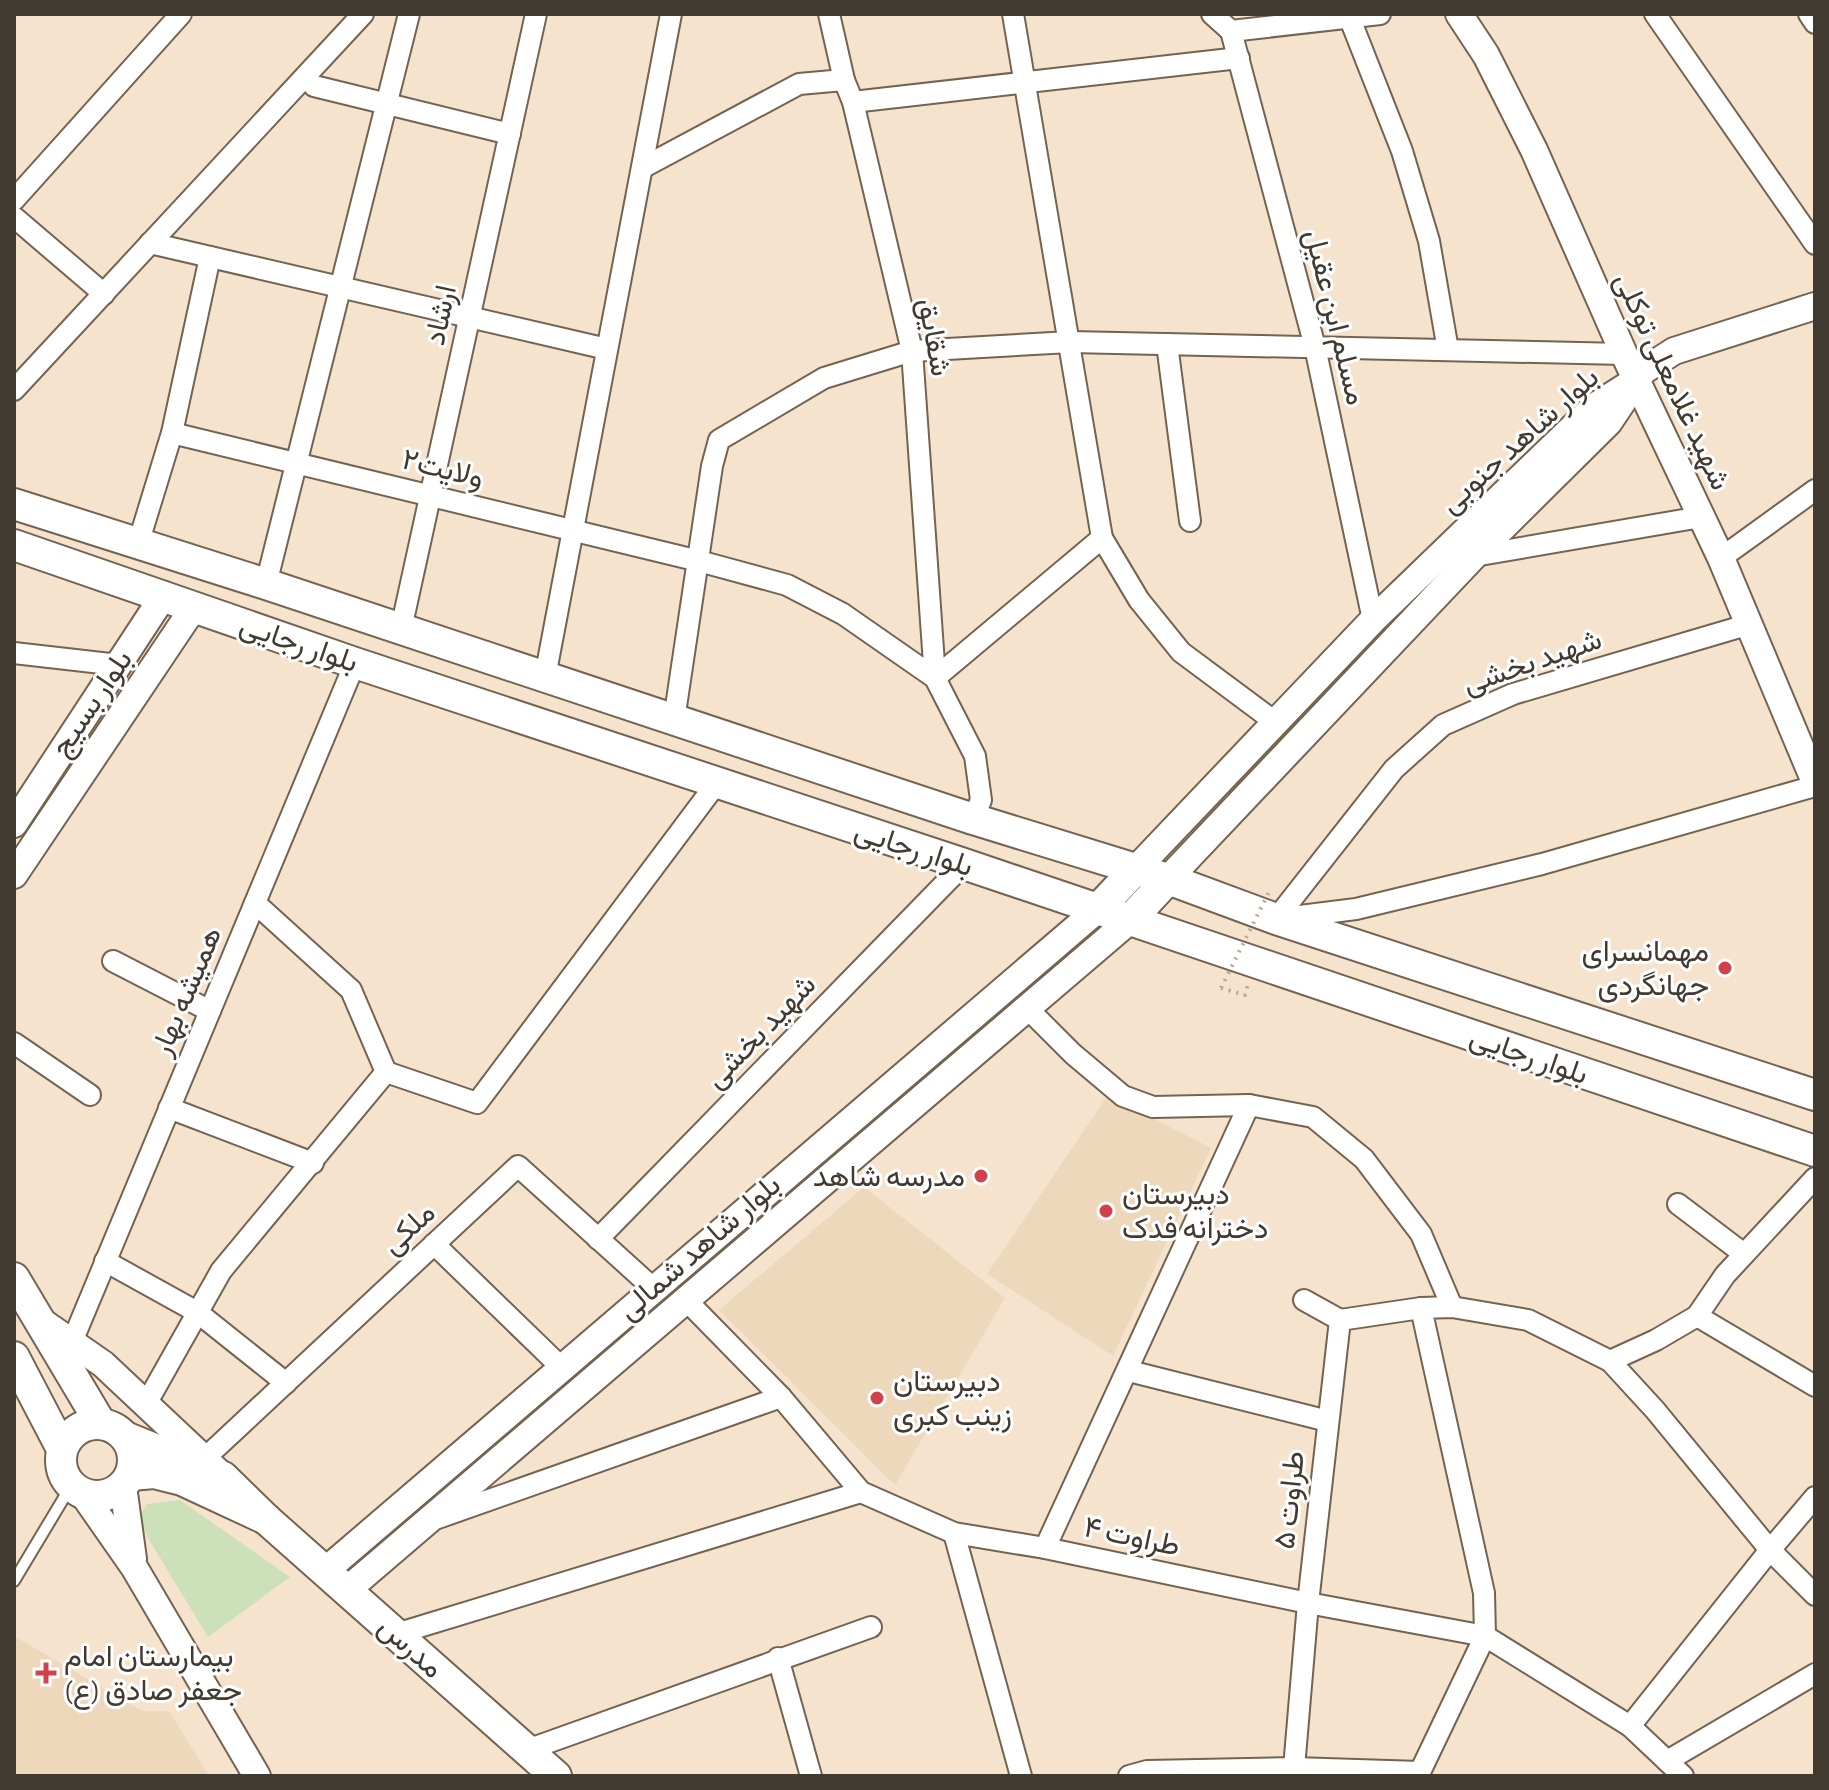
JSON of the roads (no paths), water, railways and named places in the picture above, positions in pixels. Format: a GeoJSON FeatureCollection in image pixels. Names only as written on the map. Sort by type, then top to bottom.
{"type":"FeatureCollection","features":[{"type":"Feature","properties":{"kind":"main road","name":"بلوار رجایی"},"geometry":{"type":"LineString","coordinates":[[14,504],[266,584],[973,819],[1168,879],[1272,905],[1815,1095]]}},
{"type":"Feature","properties":{"kind":"main road","name":"بلوار رجایی"},"geometry":{"type":"LineString","coordinates":[[14,545],[355,663],[964,864],[1815,1151]]}},
{"type":"Feature","properties":{"kind":"main road"},"geometry":{"type":"LineString","coordinates":[[1097,910],[1136,869]]}},
{"type":"Feature","properties":{"kind":"main road"},"geometry":{"type":"LineString","coordinates":[[1129,921],[1168,879]]}},
{"type":"Feature","properties":{"kind":"main road"},"geometry":{"type":"LineString","coordinates":[[14,1278],[113,1430],[132,1448],[134,1462],[127,1481],[112,1494],[98,1497],[77,1490],[61,1469],[62,1449],[68,1438],[77,1430],[113,1430]]}},
{"type":"Feature","properties":{"kind":"main road"},"geometry":{"type":"LineString","coordinates":[[14,1357],[62,1449]]}},
{"type":"Feature","properties":{"kind":"main road","name":"مدرس"},"geometry":{"type":"LineString","coordinates":[[113,1430],[214,1468],[266,1519],[556,1776]]}},
{"type":"Feature","properties":{"kind":"main road","name":"مدرس"},"geometry":{"type":"LineString","coordinates":[[127,1481],[154,1473],[182,1480],[266,1519]]}},
{"type":"Feature","properties":{"kind":"street"},"geometry":{"type":"LineString","coordinates":[[14,200],[181,14]]}},
{"type":"Feature","properties":{"kind":"street"},"geometry":{"type":"LineString","coordinates":[[14,390],[363,14]]}},
{"type":"Feature","properties":{"kind":"street"},"geometry":{"type":"LineString","coordinates":[[266,584],[409,14]]}},
{"type":"Feature","properties":{"kind":"street","name":"ارشاد"},"geometry":{"type":"LineString","coordinates":[[401,629],[536,14]]}},
{"type":"Feature","properties":{"kind":"street"},"geometry":{"type":"LineString","coordinates":[[545,677],[671,14]]}},
{"type":"Feature","properties":{"kind":"street","name":"شقایق"},"geometry":{"type":"LineString","coordinates":[[829,14],[912,351],[935,678]]}},
{"type":"Feature","properties":{"kind":"street"},"geometry":{"type":"LineString","coordinates":[[1013,14],[1102,538],[1139,600],[1181,652],[1275,722]]}},
{"type":"Feature","properties":{"kind":"street"},"geometry":{"type":"LineString","coordinates":[[1212,14],[1231,31],[1380,14]]}},
{"type":"Feature","properties":{"kind":"street","name":"شهید غلامعلی توکلی"},"geometry":{"type":"LineString","coordinates":[[1459,14],[1486,55],[1534,150],[1624,354],[1721,558],[1815,784]]}},
{"type":"Feature","properties":{"kind":"street"},"geometry":{"type":"LineString","coordinates":[[1655,14],[1815,244]]}},
{"type":"Feature","properties":{"kind":"street"},"geometry":{"type":"LineString","coordinates":[[1809,14],[1815,23]]}},
{"type":"Feature","properties":{"kind":"street"},"geometry":{"type":"LineString","coordinates":[[1350,19],[1402,151],[1425,226],[1448,350]]}},
{"type":"Feature","properties":{"kind":"street","name":"مسلم ابن عقیل"},"geometry":{"type":"LineString","coordinates":[[1231,31],[1315,347],[1373,620]]}},
{"type":"Feature","properties":{"kind":"street"},"geometry":{"type":"LineString","coordinates":[[853,102],[1239,58]]}},
{"type":"Feature","properties":{"kind":"street"},"geometry":{"type":"LineString","coordinates":[[642,168],[799,84],[844,80]]}},
{"type":"Feature","properties":{"kind":"street"},"geometry":{"type":"LineString","coordinates":[[314,86],[510,134]]}},
{"type":"Feature","properties":{"kind":"street"},"geometry":{"type":"LineString","coordinates":[[14,217],[104,294]]}},
{"type":"Feature","properties":{"kind":"street"},"geometry":{"type":"LineString","coordinates":[[150,243],[607,349]]}},
{"type":"Feature","properties":{"kind":"street"},"geometry":{"type":"LineString","coordinates":[[138,544],[172,433],[210,257]]}},
{"type":"Feature","properties":{"kind":"street"},"geometry":{"type":"LineString","coordinates":[[1636,380],[1643,371],[1674,351],[1815,306]]}},
{"type":"Feature","properties":{"kind":"street"},"geometry":{"type":"LineString","coordinates":[[674,720],[712,466],[719,440],[824,378],[912,351],[1070,342],[1624,354]]}},
{"type":"Feature","properties":{"kind":"street"},"geometry":{"type":"LineString","coordinates":[[1167,344],[1190,521]]}},
{"type":"Feature","properties":{"kind":"street","name":"بلوار شاهد جنوبی"},"geometry":{"type":"LineString","coordinates":[[1168,879],[1474,556],[1609,422],[1636,380]]}},
{"type":"Feature","properties":{"kind":"street","name":"بلوار شاهد جنوبی"},"geometry":{"type":"LineString","coordinates":[[1136,869],[1373,620],[1594,407],[1636,380]]}},
{"type":"Feature","properties":{"kind":"street","name":"ولایت۲"},"geometry":{"type":"LineString","coordinates":[[172,433],[787,585],[843,614],[935,678]]}},
{"type":"Feature","properties":{"kind":"street"},"geometry":{"type":"LineString","coordinates":[[1721,558],[1815,490]]}},
{"type":"Feature","properties":{"kind":"street"},"geometry":{"type":"LineString","coordinates":[[1474,556],[1701,517]]}},
{"type":"Feature","properties":{"kind":"street"},"geometry":{"type":"LineString","coordinates":[[973,819],[981,800],[975,756],[935,678],[1102,538]]}},
{"type":"Feature","properties":{"kind":"street","name":"بلوار بسیج"},"geometry":{"type":"LineString","coordinates":[[14,824],[164,595]]}},
{"type":"Feature","properties":{"kind":"street","name":"بلوار بسیج"},"geometry":{"type":"LineString","coordinates":[[14,875],[194,607]]}},
{"type":"Feature","properties":{"kind":"street","name":"شهید بخشی"},"geometry":{"type":"LineString","coordinates":[[1272,905],[1394,769],[1443,725],[1513,694],[1750,624]]}},
{"type":"Feature","properties":{"kind":"street"},"geometry":{"type":"LineString","coordinates":[[14,653],[119,665]]}},
{"type":"Feature","properties":{"kind":"street","name":"همیشه بهار"},"geometry":{"type":"LineString","coordinates":[[72,1342],[355,663]]}},
{"type":"Feature","properties":{"kind":"street"},"geometry":{"type":"LineString","coordinates":[[255,903],[351,990],[386,1072],[477,1103],[716,784]]}},
{"type":"Feature","properties":{"kind":"street"},"geometry":{"type":"LineString","coordinates":[[1272,905],[1356,909],[1527,868],[1815,784]]}},
{"type":"Feature","properties":{"kind":"street","name":"شهید بخشی"},"geometry":{"type":"LineString","coordinates":[[598,1239],[964,864]]}},
{"type":"Feature","properties":{"kind":"street","name":"بلوار شاهد شمالی"},"geometry":{"type":"LineString","coordinates":[[336,1581],[562,1368],[1097,910]]}},
{"type":"Feature","properties":{"kind":"street","name":"بلوار شاهد شمالی"},"geometry":{"type":"LineString","coordinates":[[336,1581],[428,1521],[1129,921]]}},
{"type":"Feature","properties":{"kind":"street"},"geometry":{"type":"LineString","coordinates":[[113,961],[210,1011]]}},
{"type":"Feature","properties":{"kind":"street"},"geometry":{"type":"LineString","coordinates":[[1027,1008],[1073,1054],[1123,1096],[1153,1107],[1249,1105],[1313,1117],[1364,1159],[1421,1234],[1452,1307]]}},
{"type":"Feature","properties":{"kind":"street"},"geometry":{"type":"LineString","coordinates":[[14,1043],[90,1095]]}},
{"type":"Feature","properties":{"kind":"street"},"geometry":{"type":"LineString","coordinates":[[146,1404],[221,1271],[386,1072]]}},
{"type":"Feature","properties":{"kind":"street"},"geometry":{"type":"LineString","coordinates":[[1045,1548],[1249,1105]]}},
{"type":"Feature","properties":{"kind":"street"},"geometry":{"type":"LineString","coordinates":[[169,1108],[313,1163]]}},
{"type":"Feature","properties":{"kind":"street","name":"ملکی"},"geometry":{"type":"LineString","coordinates":[[214,1468],[286,1383],[518,1166],[654,1289]]}},
{"type":"Feature","properties":{"kind":"street"},"geometry":{"type":"LineString","coordinates":[[1610,1361],[1656,1340],[1697,1316],[1725,1275],[1815,1178]]}},
{"type":"Feature","properties":{"kind":"street"},"geometry":{"type":"LineString","coordinates":[[1678,1204],[1744,1254]]}},
{"type":"Feature","properties":{"kind":"street"},"geometry":{"type":"LineString","coordinates":[[434,1244],[562,1368]]}},
{"type":"Feature","properties":{"kind":"street"},"geometry":{"type":"LineString","coordinates":[[105,1261],[197,1312],[286,1383]]}},
{"type":"Feature","properties":{"kind":"street","name":"طراوت ۴"},"geometry":{"type":"LineString","coordinates":[[686,1300],[781,1397],[861,1492],[954,1533],[1045,1548],[1485,1636],[1630,1726],[1683,1776]]}},
{"type":"Feature","properties":{"kind":"street"},"geometry":{"type":"LineString","coordinates":[[1304,1300],[1340,1320],[1421,1308],[1452,1307],[1528,1320],[1610,1361],[1655,1410],[1770,1550],[1815,1595]]}},
{"type":"Feature","properties":{"kind":"street"},"geometry":{"type":"LineString","coordinates":[[1129,1776],[1147,1771],[1294,1768],[1420,1774],[1485,1636],[1484,1593],[1421,1308]]}},
{"type":"Feature","properties":{"kind":"street"},"geometry":{"type":"LineString","coordinates":[[1697,1316],[1815,1386]]}},
{"type":"Feature","properties":{"kind":"street"},"geometry":{"type":"LineString","coordinates":[[38,1319],[103,1364],[214,1468]]}},
{"type":"Feature","properties":{"kind":"street","name":"طراوت ۵"},"geometry":{"type":"LineString","coordinates":[[1294,1768],[1308,1603],[1340,1320]]}},
{"type":"Feature","properties":{"kind":"street"},"geometry":{"type":"LineString","coordinates":[[1129,1371],[1328,1421]]}},
{"type":"Feature","properties":{"kind":"street"},"geometry":{"type":"LineString","coordinates":[[428,1521],[781,1397]]}},
{"type":"Feature","properties":{"kind":"street"},"geometry":{"type":"LineString","coordinates":[[127,1481],[134,1567]]}},
{"type":"Feature","properties":{"kind":"street"},"geometry":{"type":"LineString","coordinates":[[77,1490],[134,1567],[257,1776]]}},
{"type":"Feature","properties":{"kind":"street"},"geometry":{"type":"LineString","coordinates":[[396,1634],[861,1492]]}},
{"type":"Feature","properties":{"kind":"street"},"geometry":{"type":"LineString","coordinates":[[1630,1726],[1815,1497]]}},
{"type":"Feature","properties":{"kind":"street"},"geometry":{"type":"LineString","coordinates":[[954,1533],[1021,1776]]}},
{"type":"Feature","properties":{"kind":"street"},"geometry":{"type":"LineString","coordinates":[[527,1750],[871,1627]]}},
{"type":"Feature","properties":{"kind":"street"},"geometry":{"type":"LineString","coordinates":[[778,1658],[811,1776]]}},
{"type":"Feature","properties":{"kind":"street"},"geometry":{"type":"LineString","coordinates":[[1667,1761],[1815,1674]]}},
{"type":"Feature","properties":{"kind":"lane"},"geometry":{"type":"LineString","coordinates":[[14,1581],[77,1490]]}},
{"type":"Feature","properties":{"kind":"place","name":"مهمانسرای جهانگردی"},"geometry":{"type":"Point","coordinates":[1725,968]}},
{"type":"Feature","properties":{"kind":"place","name":"مدرسه شاهد"},"geometry":{"type":"Point","coordinates":[981,1176]}},
{"type":"Feature","properties":{"kind":"place","name":"دبیرستان دخترانه فدک"},"geometry":{"type":"Point","coordinates":[1106,1211]}},
{"type":"Feature","properties":{"kind":"place","name":"دبیرستان زینب کبری"},"geometry":{"type":"Point","coordinates":[877,1398]}},
{"type":"Feature","properties":{"kind":"place","name":"بیمارستان امام جعفر صادق (ع)"},"geometry":{"type":"Point","coordinates":[46,1673]}}]}
